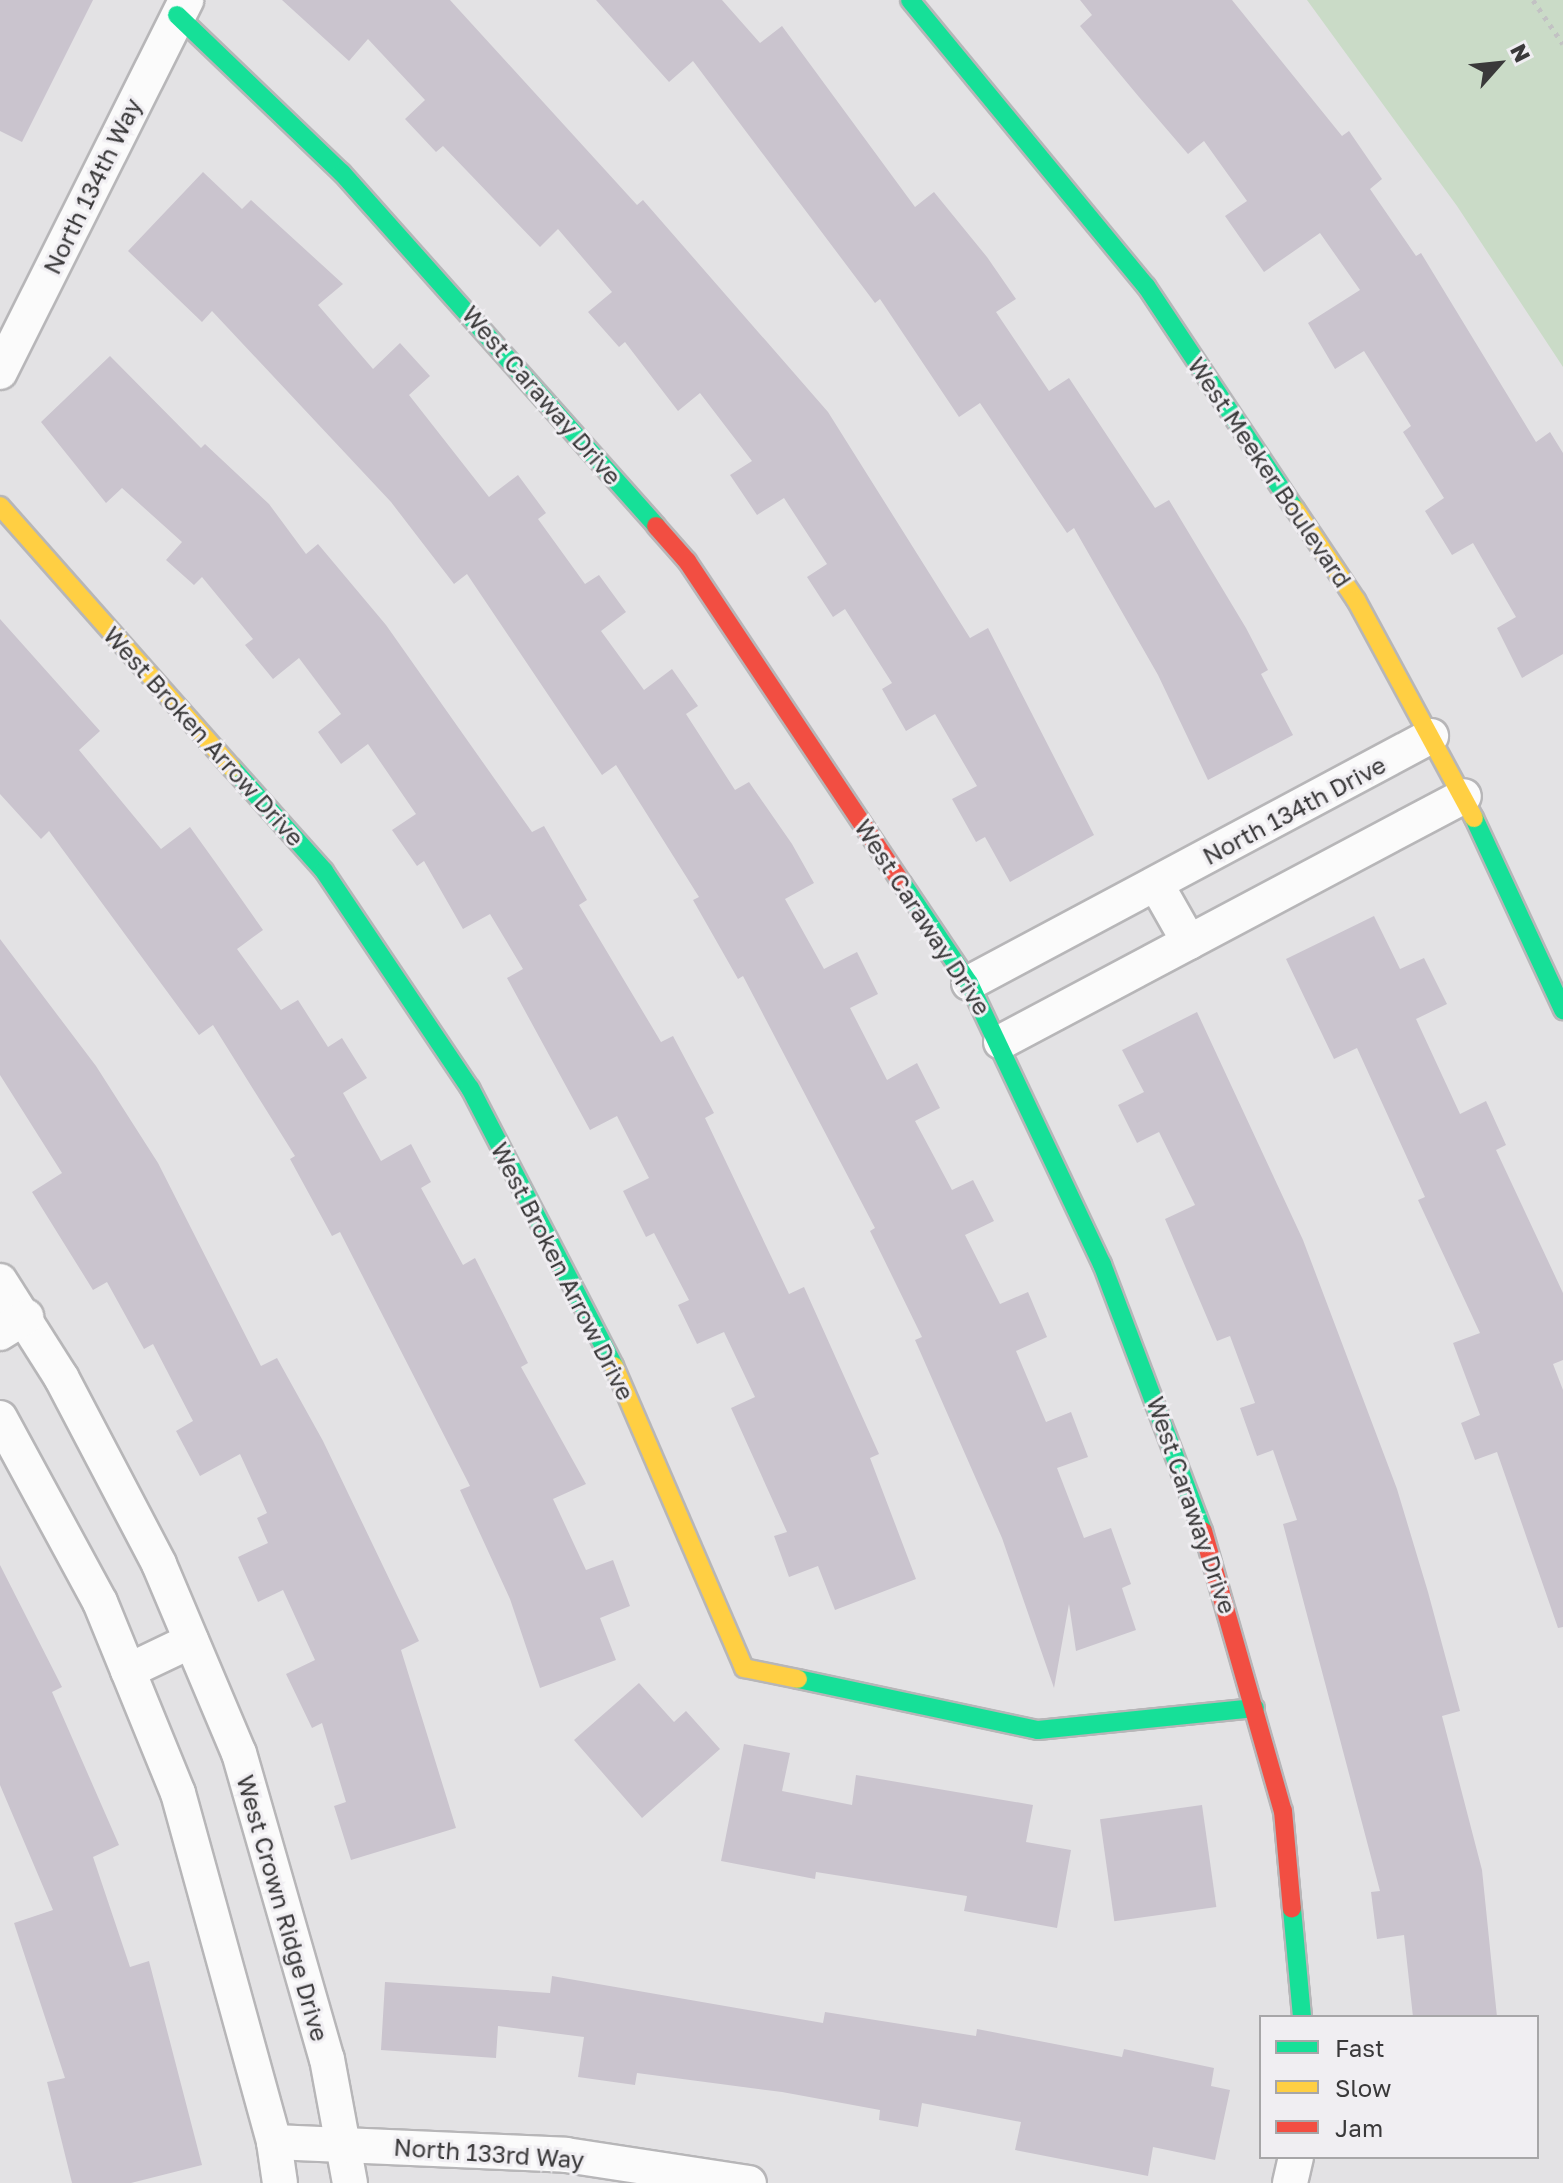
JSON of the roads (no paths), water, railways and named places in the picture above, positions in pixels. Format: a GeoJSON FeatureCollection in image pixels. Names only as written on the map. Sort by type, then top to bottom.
{"type":"FeatureCollection","features":[{"type":"Feature","properties":{"kind":"street","name":"West Meeker Boulevard"},"geometry":{"type":"LineString","coordinates":[[910,0],[1146,286],[1356,600],[1464,796],[1561,997]]}},
{"type":"Feature","properties":{"kind":"street","name":"North 134th Way"},"geometry":{"type":"LineString","coordinates":[[0,372],[182,8]]}},
{"type":"Feature","properties":{"kind":"street","name":"West Caraway Drive"},"geometry":{"type":"LineString","coordinates":[[182,8],[342,173],[687,561],[969,983],[1001,1042],[1160,1408],[1219,1573],[1283,1811],[1302,2015]]}},
{"type":"Feature","properties":{"kind":"street","name":"West Broken Arrow Drive"},"geometry":{"type":"LineString","coordinates":[[0,506],[324,871],[470,1088],[614,1366],[744,1668],[1038,1730],[1255,1708]]}},
{"type":"Feature","properties":{"kind":"street","name":"North 134th Drive"},"geometry":{"type":"LineString","coordinates":[[969,983],[1431,736]]}},
{"type":"Feature","properties":{"kind":"street"},"geometry":{"type":"LineString","coordinates":[[1001,1042],[1464,796]]}},
{"type":"Feature","properties":{"kind":"street"},"geometry":{"type":"LineString","coordinates":[[1156,884],[1189,942]]}},
{"type":"Feature","properties":{"kind":"street","name":"West Crown Ridge Drive"},"geometry":{"type":"LineString","coordinates":[[0,1281],[13,1325],[159,1564],[239,1753],[323,2045],[350,2183]]}},
{"type":"Feature","properties":{"kind":"street"},"geometry":{"type":"LineString","coordinates":[[0,1418],[100,1602],[178,1793],[274,2142],[280,2183]]}},
{"type":"Feature","properties":{"kind":"street"},"geometry":{"type":"LineString","coordinates":[[128,1671],[191,1641]]}},
{"type":"Feature","properties":{"kind":"street","name":"North 133rd Way"},"geometry":{"type":"LineString","coordinates":[[274,2142],[566,2155],[749,2183]]}},
{"type":"Feature","properties":{"kind":"street"},"geometry":{"type":"LineString","coordinates":[[1290,2183],[1296,2159]]}}]}
